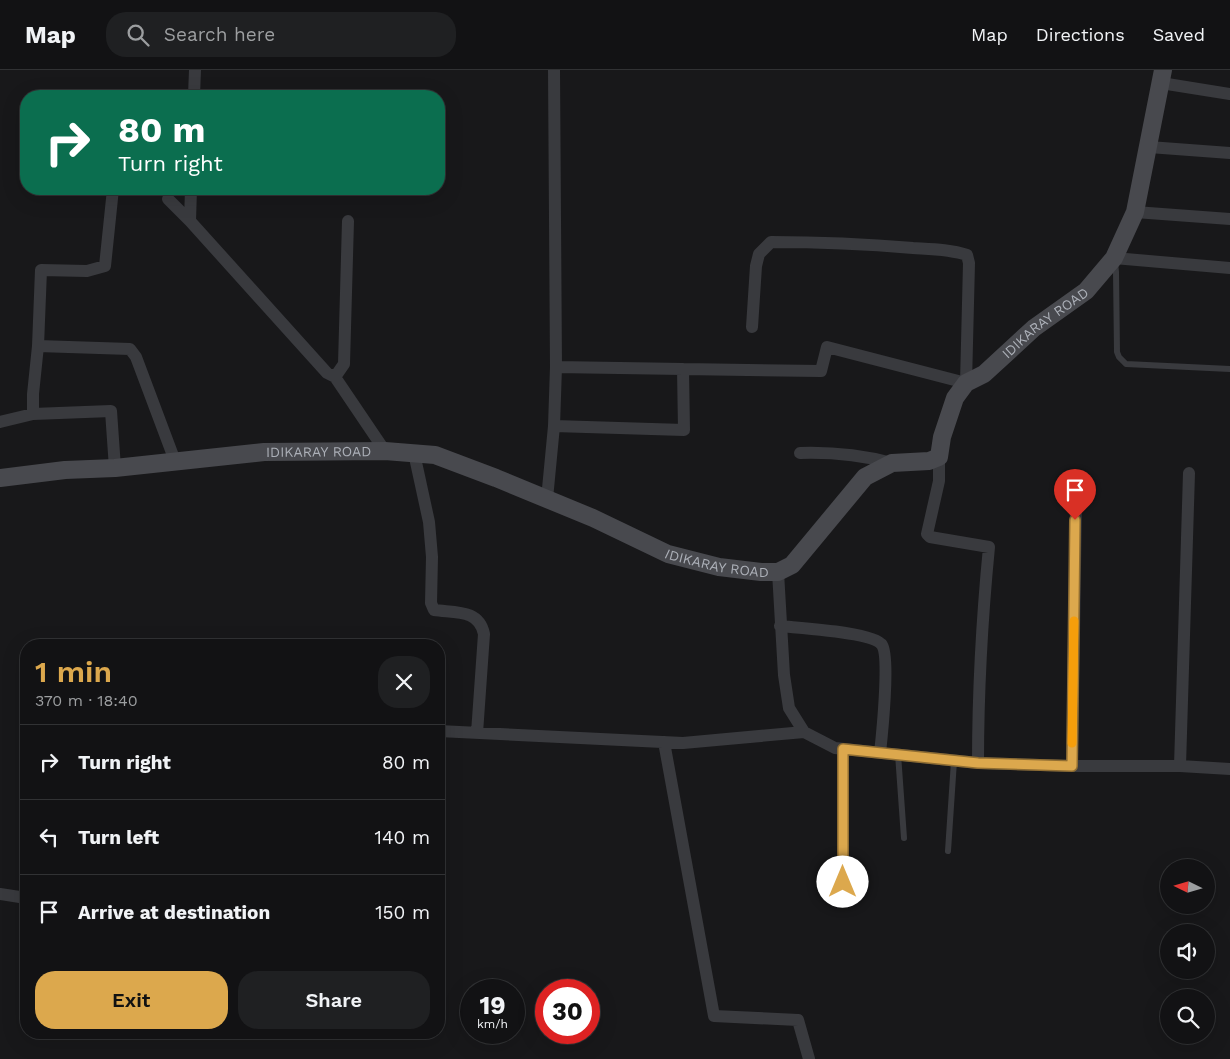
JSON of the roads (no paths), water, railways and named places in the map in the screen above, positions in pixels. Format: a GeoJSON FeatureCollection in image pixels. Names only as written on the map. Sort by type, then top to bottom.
{"type":"FeatureCollection","features":[{"type":"Feature","properties":{"kind":"street"},"geometry":{"type":"LineString","coordinates":[[194,90],[195,70]]}},
{"type":"Feature","properties":{"kind":"street"},"geometry":{"type":"LineString","coordinates":[[547,499],[554,426],[556,367],[554,70]]}},
{"type":"Feature","properties":{"kind":"street"},"geometry":{"type":"LineString","coordinates":[[1162,76],[1230,94]]}},
{"type":"Feature","properties":{"kind":"street","name":"IDIKARAY ROAD"},"geometry":{"type":"LineString","coordinates":[[0,478],[65,470],[115,468],[264,452],[385,451],[435,455],[547,499],[668,554],[719,566],[761,572],[778,572],[792,565],[865,477],[892,463],[929,461],[938,456],[942,437],[955,398],[966,383],[984,374],[1034,328],[1086,291],[1114,258],[1135,212],[1162,76]]}},
{"type":"Feature","properties":{"kind":"street"},"geometry":{"type":"LineString","coordinates":[[1149,147],[1230,154]]}},
{"type":"Feature","properties":{"kind":"street"},"geometry":{"type":"LineString","coordinates":[[33,414],[41,270],[87,271],[105,266],[112,195]]}},
{"type":"Feature","properties":{"kind":"street"},"geometry":{"type":"LineString","coordinates":[[190,221],[191,195]]}},
{"type":"Feature","properties":{"kind":"street"},"geometry":{"type":"LineString","coordinates":[[168,199],[327,373],[335,377],[385,451]]}},
{"type":"Feature","properties":{"kind":"street"},"geometry":{"type":"LineString","coordinates":[[1135,212],[1230,219]]}},
{"type":"Feature","properties":{"kind":"street"},"geometry":{"type":"LineString","coordinates":[[335,377],[344,364],[348,221]]}},
{"type":"Feature","properties":{"kind":"street"},"geometry":{"type":"LineString","coordinates":[[556,367],[820,371],[827,347],[966,383],[969,263],[967,255],[855,243],[771,242],[759,254],[756,266],[752,327]]}},
{"type":"Feature","properties":{"kind":"street"},"geometry":{"type":"LineString","coordinates":[[1114,258],[1230,268]]}},
{"type":"Feature","properties":{"kind":"street"},"geometry":{"type":"LineString","coordinates":[[38,346],[130,349],[136,357],[175,461]]}},
{"type":"Feature","properties":{"kind":"street"},"geometry":{"type":"LineString","coordinates":[[554,426],[684,430],[683,370]]}},
{"type":"Feature","properties":{"kind":"street"},"geometry":{"type":"LineString","coordinates":[[0,422],[33,414],[111,411],[115,468]]}},
{"type":"Feature","properties":{"kind":"street"},"geometry":{"type":"LineString","coordinates":[[800,453],[830,452],[869,457],[892,463]]}},
{"type":"Feature","properties":{"kind":"street"},"geometry":{"type":"LineString","coordinates":[[414,453],[428,522],[432,556],[431,603],[434,610],[472,615],[482,623],[484,634],[477,733]]}},
{"type":"Feature","properties":{"kind":"street"},"geometry":{"type":"LineString","coordinates":[[938,456],[939,481],[927,534],[930,537],[989,547],[982,617],[978,700],[978,763]]}},
{"type":"Feature","properties":{"kind":"street"},"geometry":{"type":"LineString","coordinates":[[1180,766],[1189,473]]}},
{"type":"Feature","properties":{"kind":"street"},"geometry":{"type":"LineString","coordinates":[[1072,766],[1076,501]]}},
{"type":"Feature","properties":{"kind":"street"},"geometry":{"type":"LineString","coordinates":[[778,572],[780,626],[789,708],[804,732],[835,748],[978,763],[1072,766],[1180,766],[1230,769]]}},
{"type":"Feature","properties":{"kind":"street"},"geometry":{"type":"LineString","coordinates":[[780,626],[861,635],[876,639],[882,645],[885,656],[880,752]]}},
{"type":"Feature","properties":{"kind":"street"},"geometry":{"type":"LineString","coordinates":[[445,731],[683,743],[804,732]]}},
{"type":"Feature","properties":{"kind":"street"},"geometry":{"type":"LineString","coordinates":[[664,742],[714,1016],[798,1020],[809,1059]]}},
{"type":"Feature","properties":{"kind":"street"},"geometry":{"type":"LineString","coordinates":[[843,749],[843,882]]}},
{"type":"Feature","properties":{"kind":"street"},"geometry":{"type":"LineString","coordinates":[[0,894],[20,897]]}},
{"type":"Feature","properties":{"kind":"lane"},"geometry":{"type":"LineString","coordinates":[[1114,258],[1116,272],[1117,352],[1122,361],[1126,364],[1230,369]]}},
{"type":"Feature","properties":{"kind":"lane"},"geometry":{"type":"LineString","coordinates":[[898,754],[904,838]]}},
{"type":"Feature","properties":{"kind":"lane"},"geometry":{"type":"LineString","coordinates":[[948,851],[954,761]]}}]}
